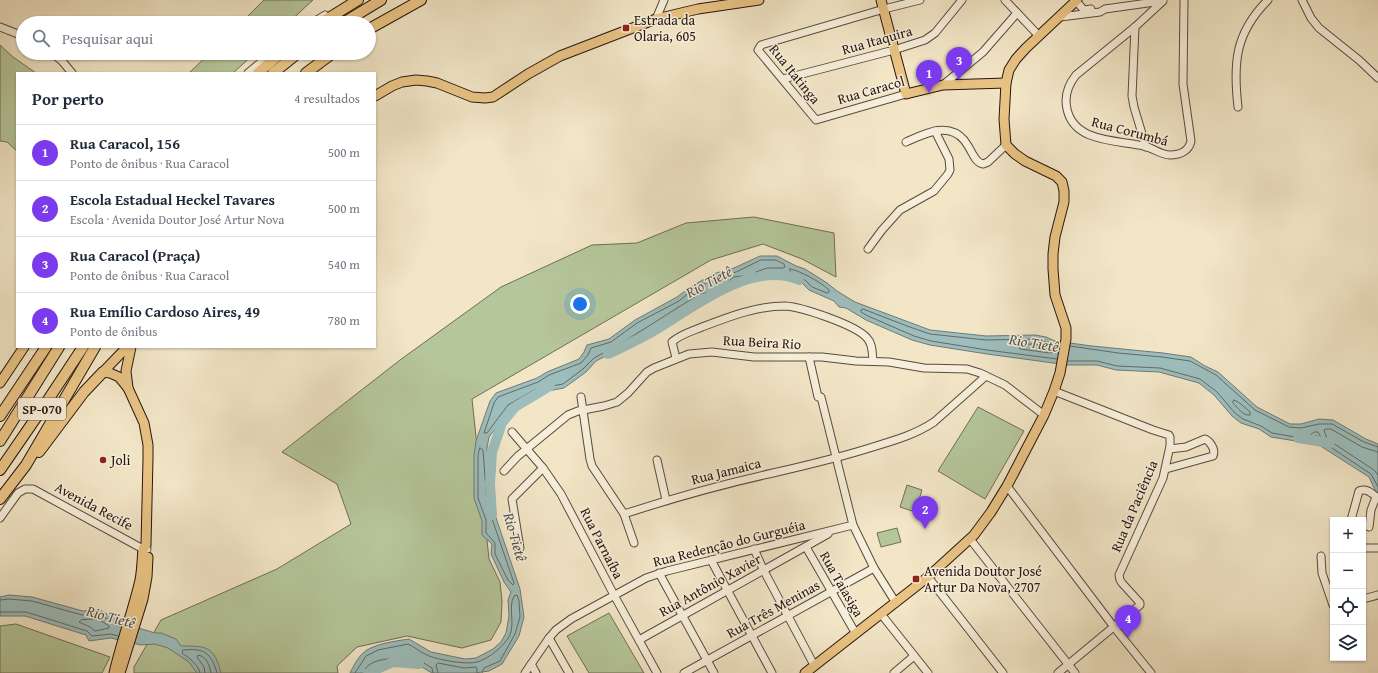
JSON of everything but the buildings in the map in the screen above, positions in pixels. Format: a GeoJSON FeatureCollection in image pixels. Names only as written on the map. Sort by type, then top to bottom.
{"type":"FeatureCollection","features":[{"type":"Feature","properties":{"kind":"highway"},"geometry":{"type":"LineString","coordinates":[[332,16],[358,0]]}},
{"type":"Feature","properties":{"kind":"highway"},"geometry":{"type":"LineString","coordinates":[[355,16],[381,0]]}},
{"type":"Feature","properties":{"kind":"highway"},"geometry":{"type":"LineString","coordinates":[[376,25],[421,0]]}},
{"type":"Feature","properties":{"kind":"highway"},"geometry":{"type":"LineString","coordinates":[[259,72],[273,60]]}},
{"type":"Feature","properties":{"kind":"highway"},"geometry":{"type":"LineString","coordinates":[[274,72],[289,60]]}},
{"type":"Feature","properties":{"kind":"highway"},"geometry":{"type":"LineString","coordinates":[[307,72],[324,60]]}},
{"type":"Feature","properties":{"kind":"highway"},"geometry":{"type":"LineString","coordinates":[[0,416],[45,348]]}},
{"type":"Feature","properties":{"kind":"highway","name":"SP-070"},"geometry":{"type":"LineString","coordinates":[[0,441],[58,348]]}},
{"type":"Feature","properties":{"kind":"highway","name":"SP-070"},"geometry":{"type":"LineString","coordinates":[[0,470],[82,348]]}},
{"type":"Feature","properties":{"kind":"highway"},"geometry":{"type":"LineString","coordinates":[[0,499],[26,464],[94,348]]}},
{"type":"Feature","properties":{"kind":"highway"},"geometry":{"type":"LineString","coordinates":[[26,464],[37,454],[84,392],[103,372]]}},
{"type":"Feature","properties":{"kind":"main road"},"geometry":{"type":"LineString","coordinates":[[376,95],[402,82],[416,80],[437,83],[472,97],[493,97],[528,74],[560,56],[656,19],[691,11],[759,0]]}},
{"type":"Feature","properties":{"kind":"main road"},"geometry":{"type":"LineString","coordinates":[[805,673],[896,603],[928,577],[970,539],[991,512],[1008,486],[1044,415],[1054,391],[1060,373],[1066,339],[1066,328],[1055,295],[1053,275],[1054,248],[1064,202],[1063,186],[1062,182],[1056,176],[1025,161],[1006,144],[1004,119],[1006,83],[1010,70],[1016,59],[1076,1]]}},
{"type":"Feature","properties":{"kind":"main road"},"geometry":{"type":"LineString","coordinates":[[883,4],[906,94]]}},
{"type":"Feature","properties":{"kind":"main road","name":"Rua Caracol"},"geometry":{"type":"LineString","coordinates":[[906,94],[943,85],[1006,83]]}},
{"type":"Feature","properties":{"kind":"main road"},"geometry":{"type":"LineString","coordinates":[[0,383],[23,348]]}},
{"type":"Feature","properties":{"kind":"main road"},"geometry":{"type":"LineString","coordinates":[[103,372],[126,348]]}},
{"type":"Feature","properties":{"kind":"main road"},"geometry":{"type":"LineString","coordinates":[[128,388],[126,371],[131,348]]}},
{"type":"Feature","properties":{"kind":"main road"},"geometry":{"type":"LineString","coordinates":[[103,372],[119,377],[128,388],[144,423],[148,445],[146,548],[147,577],[143,598],[133,616],[114,673]]}},
{"type":"Feature","properties":{"kind":"main road"},"geometry":{"type":"LineString","coordinates":[[120,673],[124,645]]}},
{"type":"Feature","properties":{"kind":"street"},"geometry":{"type":"LineString","coordinates":[[323,16],[349,0]]}},
{"type":"Feature","properties":{"kind":"street"},"geometry":{"type":"LineString","coordinates":[[656,19],[664,0]]}},
{"type":"Feature","properties":{"kind":"street"},"geometry":{"type":"LineString","coordinates":[[883,4],[920,0]]}},
{"type":"Feature","properties":{"kind":"street","name":"Rua Itaquira"},"geometry":{"type":"LineString","coordinates":[[783,80],[894,50],[931,37],[962,0]]}},
{"type":"Feature","properties":{"kind":"street"},"geometry":{"type":"LineString","coordinates":[[1005,0],[1039,36]]}},
{"type":"Feature","properties":{"kind":"street"},"geometry":{"type":"LineString","coordinates":[[1060,17],[1100,12],[1164,0]]}},
{"type":"Feature","properties":{"kind":"street","name":"Rua Corumbá"},"geometry":{"type":"LineString","coordinates":[[1164,0],[1135,27],[1076,75],[1066,94],[1065,103],[1067,113],[1072,123],[1080,130],[1093,137],[1146,147],[1165,155],[1184,152],[1188,149],[1191,141],[1183,84],[1184,0]]}},
{"type":"Feature","properties":{"kind":"street"},"geometry":{"type":"LineString","coordinates":[[1238,107],[1236,67],[1242,35],[1254,16],[1268,0]]}},
{"type":"Feature","properties":{"kind":"street"},"geometry":{"type":"LineString","coordinates":[[1302,0],[1311,18],[1319,28],[1359,60],[1378,78]]}},
{"type":"Feature","properties":{"kind":"street"},"geometry":{"type":"LineString","coordinates":[[1076,1],[1084,10],[1099,8],[1106,10]]}},
{"type":"Feature","properties":{"kind":"street","name":"Rua Itatinga"},"geometry":{"type":"LineString","coordinates":[[816,120],[758,52],[758,47],[883,4]]}},
{"type":"Feature","properties":{"kind":"street"},"geometry":{"type":"LineString","coordinates":[[943,85],[983,52],[1017,13]]}},
{"type":"Feature","properties":{"kind":"street"},"geometry":{"type":"LineString","coordinates":[[0,27],[16,33]]}},
{"type":"Feature","properties":{"kind":"street"},"geometry":{"type":"LineString","coordinates":[[1135,27],[1132,96],[1146,147]]}},
{"type":"Feature","properties":{"kind":"street"},"geometry":{"type":"LineString","coordinates":[[61,60],[71,72]]}},
{"type":"Feature","properties":{"kind":"street"},"geometry":{"type":"LineString","coordinates":[[249,72],[264,60]]}},
{"type":"Feature","properties":{"kind":"street","name":"Rua Caracol"},"geometry":{"type":"LineString","coordinates":[[816,120],[906,94]]}},
{"type":"Feature","properties":{"kind":"street"},"geometry":{"type":"LineString","coordinates":[[906,142],[935,131],[947,130],[959,135],[964,140],[980,164],[985,164],[988,162],[1006,144]]}},
{"type":"Feature","properties":{"kind":"street"},"geometry":{"type":"LineString","coordinates":[[868,249],[882,230],[900,210],[934,191],[948,174],[950,170],[949,159],[935,131]]}},
{"type":"Feature","properties":{"kind":"street"},"geometry":{"type":"LineString","coordinates":[[676,358],[672,344],[674,340],[696,329],[738,314],[788,306],[835,320],[867,337],[870,342],[873,361]]}},
{"type":"Feature","properties":{"kind":"street","name":"Rua Beira Rio"},"geometry":{"type":"LineString","coordinates":[[504,471],[527,448],[564,417],[583,410],[617,402],[628,393],[647,372],[676,358],[700,352],[754,357],[822,357],[860,362],[889,362],[924,368],[967,369],[1004,385],[1044,415]]}},
{"type":"Feature","properties":{"kind":"street"},"geometry":{"type":"LineString","coordinates":[[809,357],[837,459],[853,525],[874,568],[896,603]]}},
{"type":"Feature","properties":{"kind":"street","name":"Rua Jamaica"},"geometry":{"type":"LineString","coordinates":[[624,514],[666,500],[751,478],[837,459],[896,440],[926,428],[946,413],[986,376]]}},
{"type":"Feature","properties":{"kind":"street","name":"Rua da Paciência"},"geometry":{"type":"LineString","coordinates":[[1054,391],[1169,435],[1171,439],[1166,469],[1119,575],[1122,583],[1140,603],[1139,606],[1114,627]]}},
{"type":"Feature","properties":{"kind":"street"},"geometry":{"type":"LineString","coordinates":[[581,397],[588,452],[592,466],[624,514],[634,543]]}},
{"type":"Feature","properties":{"kind":"street","name":"Rua Parnaíba"},"geometry":{"type":"LineString","coordinates":[[512,432],[543,468],[561,494],[657,673]]}},
{"type":"Feature","properties":{"kind":"street"},"geometry":{"type":"LineString","coordinates":[[1166,469],[1213,456],[1214,454],[1214,450],[1205,439],[1186,447],[1170,449]]}},
{"type":"Feature","properties":{"kind":"street"},"geometry":{"type":"LineString","coordinates":[[658,460],[666,500]]}},
{"type":"Feature","properties":{"kind":"street"},"geometry":{"type":"LineString","coordinates":[[520,548],[512,499],[543,468]]}},
{"type":"Feature","properties":{"kind":"street"},"geometry":{"type":"LineString","coordinates":[[1008,486],[1114,627],[1151,673]]}},
{"type":"Feature","properties":{"kind":"street","name":"Avenida Recife"},"geometry":{"type":"LineString","coordinates":[[0,518],[18,494],[25,489],[33,490],[146,548]]}},
{"type":"Feature","properties":{"kind":"street"},"geometry":{"type":"LineString","coordinates":[[1352,517],[1359,491],[1368,490],[1377,497],[1371,510],[1369,526]]}},
{"type":"Feature","properties":{"kind":"street","name":"Rua Redenção do Gurguéia"},"geometry":{"type":"LineString","coordinates":[[525,673],[556,630],[571,619],[641,580],[659,573],[853,525]]}},
{"type":"Feature","properties":{"kind":"street","name":"Rua Antônio Xavier"},"geometry":{"type":"LineString","coordinates":[[639,640],[681,615],[764,571],[835,529]]}},
{"type":"Feature","properties":{"kind":"street"},"geometry":{"type":"LineString","coordinates":[[970,539],[1075,673]]}},
{"type":"Feature","properties":{"kind":"street","name":"Rua Taiasiga"},"geometry":{"type":"LineString","coordinates":[[806,547],[856,634]]}},
{"type":"Feature","properties":{"kind":"street"},"geometry":{"type":"LineString","coordinates":[[1366,548],[1378,548]]}},
{"type":"Feature","properties":{"kind":"street"},"geometry":{"type":"LineString","coordinates":[[754,549],[787,616],[814,666]]}},
{"type":"Feature","properties":{"kind":"street"},"geometry":{"type":"LineString","coordinates":[[1321,556],[1322,573],[1330,597]]}},
{"type":"Feature","properties":{"kind":"street"},"geometry":{"type":"LineString","coordinates":[[711,560],[772,673]]}},
{"type":"Feature","properties":{"kind":"street","name":"Rua Três Meninas"},"geometry":{"type":"LineString","coordinates":[[684,673],[874,568]]}},
{"type":"Feature","properties":{"kind":"street"},"geometry":{"type":"LineString","coordinates":[[659,573],[714,673]]}},
{"type":"Feature","properties":{"kind":"street"},"geometry":{"type":"LineString","coordinates":[[928,577],[1003,673]]}},
{"type":"Feature","properties":{"kind":"street"},"geometry":{"type":"LineString","coordinates":[[1366,598],[1378,595]]}},
{"type":"Feature","properties":{"kind":"street"},"geometry":{"type":"LineString","coordinates":[[882,614],[928,673]]}},
{"type":"Feature","properties":{"kind":"street"},"geometry":{"type":"LineString","coordinates":[[1058,673],[1114,627]]}},
{"type":"Feature","properties":{"kind":"street"},"geometry":{"type":"LineString","coordinates":[[549,638],[568,673]]}},
{"type":"Feature","properties":{"kind":"street"},"geometry":{"type":"LineString","coordinates":[[894,673],[914,656]]}},
{"type":"Feature","properties":{"kind":"street"},"geometry":{"type":"LineString","coordinates":[[531,664],[536,673]]}},
{"type":"Feature","properties":{"kind":"green space"},"geometry":{"type":"Polygon","coordinates":[[[264,0],[313,0],[296,16],[248,16],[264,0]]]}},
{"type":"Feature","properties":{"kind":"green space"},"geometry":{"type":"Polygon","coordinates":[[[0,45],[16,60],[35,72],[16,72],[16,150],[7,142],[0,141],[0,45]]]}},
{"type":"Feature","properties":{"kind":"green space"},"geometry":{"type":"Polygon","coordinates":[[[203,60],[247,60],[234,72],[190,72],[203,60]]]}},
{"type":"Feature","properties":{"kind":"green space"},"geometry":{"type":"Polygon","coordinates":[[[754,217],[834,233],[836,277],[802,259],[763,244],[711,260],[472,399],[489,559],[500,582],[502,601],[501,622],[491,640],[462,648],[407,636],[357,647],[337,666],[338,673],[134,673],[134,667],[161,620],[277,569],[351,524],[337,484],[282,452],[400,360],[501,287],[592,245],[637,243],[686,223],[754,217]]]}},
{"type":"Feature","properties":{"kind":"green space"},"geometry":{"type":"Polygon","coordinates":[[[978,407],[1024,431],[985,499],[938,471],[978,407]]]}},
{"type":"Feature","properties":{"kind":"green space"},"geometry":{"type":"Polygon","coordinates":[[[907,485],[922,490],[915,512],[900,507],[907,485]]]}},
{"type":"Feature","properties":{"kind":"green space"},"geometry":{"type":"Polygon","coordinates":[[[897,528],[901,542],[881,547],[877,533],[897,528]]]}},
{"type":"Feature","properties":{"kind":"green space"},"geometry":{"type":"Polygon","coordinates":[[[609,613],[644,673],[589,673],[567,636],[609,613]]]}},
{"type":"Feature","properties":{"kind":"green space"},"geometry":{"type":"Polygon","coordinates":[[[16,624],[110,657],[102,673],[0,673],[0,626],[16,624]]]}},
{"type":"Feature","properties":{"kind":"water","name":"Rio Tietê"},"geometry":{"type":"Polygon","coordinates":[[[760,256],[777,256],[805,269],[855,302],[930,330],[986,336],[1035,335],[1046,337],[1055,341],[1191,357],[1218,372],[1257,407],[1290,424],[1301,424],[1319,419],[1333,420],[1366,439],[1378,444],[1378,493],[1376,492],[1369,477],[1319,445],[1316,435],[1308,443],[1271,437],[1259,429],[1241,423],[1232,416],[1214,395],[1199,383],[1159,372],[1116,370],[1097,365],[1068,365],[930,345],[912,340],[866,320],[846,308],[839,307],[834,301],[809,290],[802,283],[789,277],[785,273],[768,272],[757,276],[754,279],[734,281],[729,288],[715,298],[704,296],[627,345],[596,361],[586,372],[564,388],[537,393],[510,409],[489,437],[487,448],[491,503],[520,589],[524,617],[519,636],[502,664],[489,671],[475,673],[432,673],[420,666],[394,662],[378,664],[368,673],[350,673],[362,654],[371,648],[384,644],[409,639],[431,652],[465,659],[476,658],[493,649],[501,642],[506,633],[509,616],[508,600],[511,592],[504,582],[491,554],[492,544],[482,535],[482,521],[474,498],[474,456],[476,441],[490,401],[496,393],[537,378],[547,372],[579,359],[587,345],[609,339],[635,320],[677,297],[713,274],[734,268],[760,256]]]}},
{"type":"Feature","properties":{"kind":"water","name":"Rio Tietê"},"geometry":{"type":"Polygon","coordinates":[[[9,595],[32,597],[83,611],[100,610],[122,623],[155,633],[161,633],[176,639],[181,646],[203,647],[208,649],[215,657],[221,673],[197,673],[189,662],[168,648],[155,644],[141,645],[111,638],[89,641],[86,635],[25,616],[0,616],[0,597],[9,595]]]}},
{"type":"Feature","properties":{"kind":"waterway","name":"Rio Tietê"},"geometry":{"type":"LineString","coordinates":[[608,354],[637,340],[729,286],[765,276],[782,275],[799,280]]}},
{"type":"Feature","properties":{"kind":"waterway","name":"Rio Tietê"},"geometry":{"type":"LineString","coordinates":[[492,515],[490,484],[492,452],[502,423],[515,407],[550,386]]}},
{"type":"Feature","properties":{"kind":"waterway","name":"Rio Tietê"},"geometry":{"type":"LineString","coordinates":[[1298,438],[1330,443]]}},
{"type":"Feature","properties":{"kind":"waterway","name":"Rio Tietê"},"geometry":{"type":"LineString","coordinates":[[368,673],[393,662],[419,664]]}},
{"type":"Feature","properties":{"kind":"place","name":"Estrada da Olaria, 605"},"geometry":{"type":"Point","coordinates":[626,28]}},
{"type":"Feature","properties":{"kind":"place","name":"Rua Caracol (Praça)"},"geometry":{"type":"Point","coordinates":[959,80]}},
{"type":"Feature","properties":{"kind":"place","name":"Rua Caracol, 156"},"geometry":{"type":"Point","coordinates":[929,93]}},
{"type":"Feature","properties":{"kind":"place","name":"Joli"},"geometry":{"type":"Point","coordinates":[103,460]}},
{"type":"Feature","properties":{"kind":"place","name":"Escola Estadual Heckel Tavares"},"geometry":{"type":"Point","coordinates":[925,529]}},
{"type":"Feature","properties":{"kind":"place","name":"Avenida Doutor José Artur Da Nova, 2707"},"geometry":{"type":"Point","coordinates":[916,579]}},
{"type":"Feature","properties":{"kind":"place","name":"Rua Emílio Cardoso Aires, 49"},"geometry":{"type":"Point","coordinates":[1128,638]}}]}
